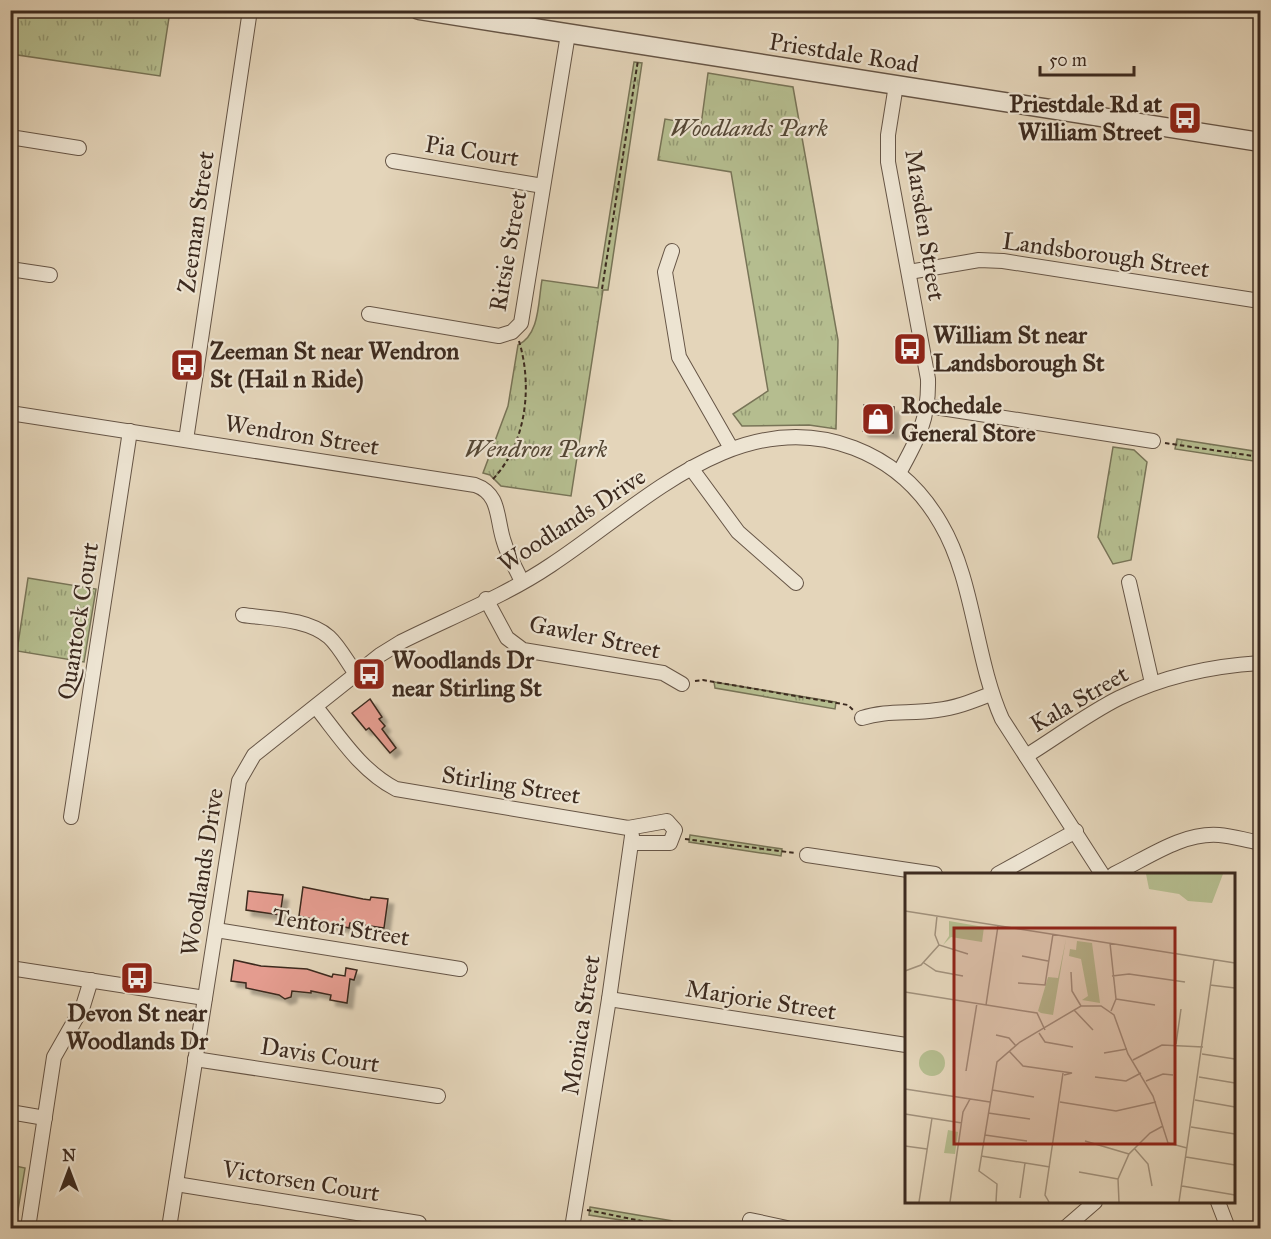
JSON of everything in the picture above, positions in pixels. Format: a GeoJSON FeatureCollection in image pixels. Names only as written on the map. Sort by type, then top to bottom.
{"type":"FeatureCollection","features":[{"type":"Feature","properties":{"kind":"street","name":"Zeeman Street"},"geometry":{"type":"LineString","coordinates":[[186,440],[250,10]]}},
{"type":"Feature","properties":{"kind":"street","name":"Priestdale Road"},"geometry":{"type":"LineString","coordinates":[[419,10],[1260,142]]}},
{"type":"Feature","properties":{"kind":"street","name":"Ritsie Street"},"geometry":{"type":"LineString","coordinates":[[369,314],[499,336],[514,331],[520,323],[568,34]]}},
{"type":"Feature","properties":{"kind":"street","name":"Marsden Street"},"geometry":{"type":"LineString","coordinates":[[896,86],[888,135],[888,162],[927,379],[928,406],[924,425],[899,473]]}},
{"type":"Feature","properties":{"kind":"street"},"geometry":{"type":"LineString","coordinates":[[10,137],[79,148]]}},
{"type":"Feature","properties":{"kind":"street","name":"Pia Court"},"geometry":{"type":"LineString","coordinates":[[393,161],[543,186]]}},
{"type":"Feature","properties":{"kind":"street"},"geometry":{"type":"LineString","coordinates":[[672,251],[665,272],[679,357],[731,448]]}},
{"type":"Feature","properties":{"kind":"street","name":"Landsborough Street"},"geometry":{"type":"LineString","coordinates":[[909,272],[979,260],[1003,261],[1260,301]]}},
{"type":"Feature","properties":{"kind":"street"},"geometry":{"type":"LineString","coordinates":[[10,269],[50,275]]}},
{"type":"Feature","properties":{"kind":"street"},"geometry":{"type":"LineString","coordinates":[[928,406],[1153,441]]}},
{"type":"Feature","properties":{"kind":"street","name":"Wendron Street"},"geometry":{"type":"LineString","coordinates":[[10,413],[484,488]]}},
{"type":"Feature","properties":{"kind":"street","name":"Quantock Court"},"geometry":{"type":"LineString","coordinates":[[70,817],[130,431]]}},
{"type":"Feature","properties":{"kind":"street","name":"Woodlands Drive"},"geometry":{"type":"LineString","coordinates":[[169,1228],[239,781],[245,767],[254,755],[356,674],[401,642],[550,566],[691,468],[731,448],[786,436],[842,444],[869,454],[899,473],[922,495],[951,542],[991,694],[1002,719],[1101,873]]}},
{"type":"Feature","properties":{"kind":"street"},"geometry":{"type":"LineString","coordinates":[[691,468],[738,532],[796,583]]}},
{"type":"Feature","properties":{"kind":"street"},"geometry":{"type":"LineString","coordinates":[[484,488],[495,502],[503,540],[522,582]]}},
{"type":"Feature","properties":{"kind":"street"},"geometry":{"type":"LineString","coordinates":[[1129,582],[1152,683]]}},
{"type":"Feature","properties":{"kind":"street","name":"Gawler Street"},"geometry":{"type":"LineString","coordinates":[[486,599],[507,638],[523,650],[663,673],[682,684]]}},
{"type":"Feature","properties":{"kind":"street"},"geometry":{"type":"LineString","coordinates":[[243,615],[298,622],[314,628],[329,637],[356,674]]}},
{"type":"Feature","properties":{"kind":"street","name":"Kala Street"},"geometry":{"type":"LineString","coordinates":[[1026,756],[1118,699],[1152,683],[1192,671],[1260,663]]}},
{"type":"Feature","properties":{"kind":"street"},"geometry":{"type":"LineString","coordinates":[[862,718],[878,712],[936,710],[959,706],[991,694]]}},
{"type":"Feature","properties":{"kind":"street","name":"Stirling Street"},"geometry":{"type":"LineString","coordinates":[[316,707],[364,767],[378,780],[396,789],[628,828],[667,821],[675,830],[674,837]]}},
{"type":"Feature","properties":{"kind":"street","name":"Monica Street"},"geometry":{"type":"LineString","coordinates":[[572,1228],[632,843],[632,834],[628,828]]}},
{"type":"Feature","properties":{"kind":"street"},"geometry":{"type":"LineString","coordinates":[[1000,873],[1076,831]]}},
{"type":"Feature","properties":{"kind":"street"},"geometry":{"type":"LineString","coordinates":[[1116,873],[1180,842],[1198,836],[1219,835],[1257,842]]}},
{"type":"Feature","properties":{"kind":"street"},"geometry":{"type":"LineString","coordinates":[[632,843],[670,843],[674,837]]}},
{"type":"Feature","properties":{"kind":"street"},"geometry":{"type":"LineString","coordinates":[[807,855],[928,873]]}},
{"type":"Feature","properties":{"kind":"street","name":"Tentori Street"},"geometry":{"type":"LineString","coordinates":[[216,930],[460,969]]}},
{"type":"Feature","properties":{"kind":"street"},"geometry":{"type":"LineString","coordinates":[[10,968],[205,998]]}},
{"type":"Feature","properties":{"kind":"street"},"geometry":{"type":"LineString","coordinates":[[28,1228],[54,1057],[83,1006],[91,980]]}},
{"type":"Feature","properties":{"kind":"street","name":"Marjorie Street"},"geometry":{"type":"LineString","coordinates":[[609,999],[905,1045]]}},
{"type":"Feature","properties":{"kind":"street","name":"Davis Court"},"geometry":{"type":"LineString","coordinates":[[195,1059],[438,1096]]}},
{"type":"Feature","properties":{"kind":"street"},"geometry":{"type":"LineString","coordinates":[[10,1113],[45,1118]]}},
{"type":"Feature","properties":{"kind":"street","name":"Victorsen Court"},"geometry":{"type":"LineString","coordinates":[[176,1184],[419,1223]]}},
{"type":"Feature","properties":{"kind":"street"},"geometry":{"type":"LineString","coordinates":[[1065,1228],[1094,1203]]}},
{"type":"Feature","properties":{"kind":"street"},"geometry":{"type":"LineString","coordinates":[[1218,1203],[1228,1228]]}},
{"type":"Feature","properties":{"kind":"street"},"geometry":{"type":"LineString","coordinates":[[750,1220],[787,1228]]}},
{"type":"Feature","properties":{"kind":"path"},"geometry":{"type":"LineString","coordinates":[[602,289],[640,45]]}},
{"type":"Feature","properties":{"kind":"path"},"geometry":{"type":"LineString","coordinates":[[484,488],[503,468],[513,451],[523,418],[524,381],[520,343],[514,331]]}},
{"type":"Feature","properties":{"kind":"path"},"geometry":{"type":"LineString","coordinates":[[1153,441],[1260,457]]}},
{"type":"Feature","properties":{"kind":"path"},"geometry":{"type":"LineString","coordinates":[[682,684],[703,680],[848,705],[862,718]]}},
{"type":"Feature","properties":{"kind":"path"},"geometry":{"type":"LineString","coordinates":[[674,837],[807,855]]}},
{"type":"Feature","properties":{"kind":"path"},"geometry":{"type":"LineString","coordinates":[[575,1208],[672,1225],[727,1226],[750,1220]]}},
{"type":"Feature","properties":{"kind":"green space"},"geometry":{"type":"Polygon","coordinates":[[[10,11],[170,11],[160,76],[11,54],[10,11]]]}},
{"type":"Feature","properties":{"kind":"green space","name":"Wendron Park"},"geometry":{"type":"Polygon","coordinates":[[[634,62],[642,63],[608,290],[603,290],[571,496],[501,486],[490,475],[483,473],[508,406],[518,345],[530,333],[537,317],[542,280],[598,288],[634,62]]]}},
{"type":"Feature","properties":{"kind":"green space","name":"Woodlands Park"},"geometry":{"type":"Polygon","coordinates":[[[708,73],[793,87],[838,340],[836,429],[809,425],[742,426],[733,414],[768,391],[731,172],[658,160],[665,119],[701,125],[708,73]]]}},
{"type":"Feature","properties":{"kind":"green space"},"geometry":{"type":"Polygon","coordinates":[[[1177,439],[1260,452],[1260,462],[1175,449],[1177,439]]]}},
{"type":"Feature","properties":{"kind":"green space"},"geometry":{"type":"Polygon","coordinates":[[[1113,447],[1134,450],[1147,462],[1131,560],[1113,564],[1098,537],[1113,447]]]}},
{"type":"Feature","properties":{"kind":"green space"},"geometry":{"type":"Polygon","coordinates":[[[28,578],[96,589],[84,662],[17,651],[28,578]]]}},
{"type":"Feature","properties":{"kind":"green space"},"geometry":{"type":"Polygon","coordinates":[[[714,682],[836,702],[835,709],[715,688],[714,682]]]}},
{"type":"Feature","properties":{"kind":"green space"},"geometry":{"type":"Polygon","coordinates":[[[690,835],[782,849],[781,856],[689,842],[690,835]]]}},
{"type":"Feature","properties":{"kind":"green space"},"geometry":{"type":"Polygon","coordinates":[[[11,1165],[25,1168],[15,1228],[11,1228],[11,1165]]]}},
{"type":"Feature","properties":{"kind":"green space"},"geometry":{"type":"Polygon","coordinates":[[[590,1207],[673,1221],[723,1222],[724,1228],[672,1228],[589,1215],[590,1207]]]}},
{"type":"Feature","properties":{"kind":"building","name":"Rochedale General Store"},"geometry":{"type":"Polygon","coordinates":[[[864,405],[894,407],[893,433],[863,431],[864,405]]]}},
{"type":"Feature","properties":{"kind":"building"},"geometry":{"type":"Polygon","coordinates":[[[370,699],[382,717],[379,719],[385,726],[382,729],[396,748],[390,753],[369,728],[366,730],[352,713],[370,699]]]}},
{"type":"Feature","properties":{"kind":"building"},"geometry":{"type":"Polygon","coordinates":[[[303,887],[370,900],[371,897],[388,899],[384,928],[350,923],[349,928],[299,916],[303,887]]]}},
{"type":"Feature","properties":{"kind":"building"},"geometry":{"type":"Polygon","coordinates":[[[248,891],[283,895],[280,915],[246,910],[248,891]]]}},
{"type":"Feature","properties":{"kind":"building"},"geometry":{"type":"Polygon","coordinates":[[[234,960],[261,966],[307,969],[332,977],[333,974],[345,976],[346,968],[357,970],[354,980],[350,979],[347,1003],[330,1000],[331,995],[311,991],[311,993],[292,991],[291,997],[285,999],[279,995],[246,988],[246,983],[231,981],[234,960]]]}},
{"type":"Feature","properties":{"kind":"place","name":"Priestdale Rd at William Street"},"geometry":{"type":"Point","coordinates":[1185,118]}},
{"type":"Feature","properties":{"kind":"place","name":"William St near Landsborough St"},"geometry":{"type":"Point","coordinates":[910,349]}},
{"type":"Feature","properties":{"kind":"place","name":"Zeeman St near Wendron St (Hail n Ride)"},"geometry":{"type":"Point","coordinates":[187,365]}},
{"type":"Feature","properties":{"kind":"place","name":"Rochedale General Store"},"geometry":{"type":"Point","coordinates":[878,419]}},
{"type":"Feature","properties":{"kind":"place","name":"Woodlands Dr near Stirling St"},"geometry":{"type":"Point","coordinates":[369,674]}},
{"type":"Feature","properties":{"kind":"place","name":"Devon St near Woodlands Dr"},"geometry":{"type":"Point","coordinates":[137,978]}}]}
